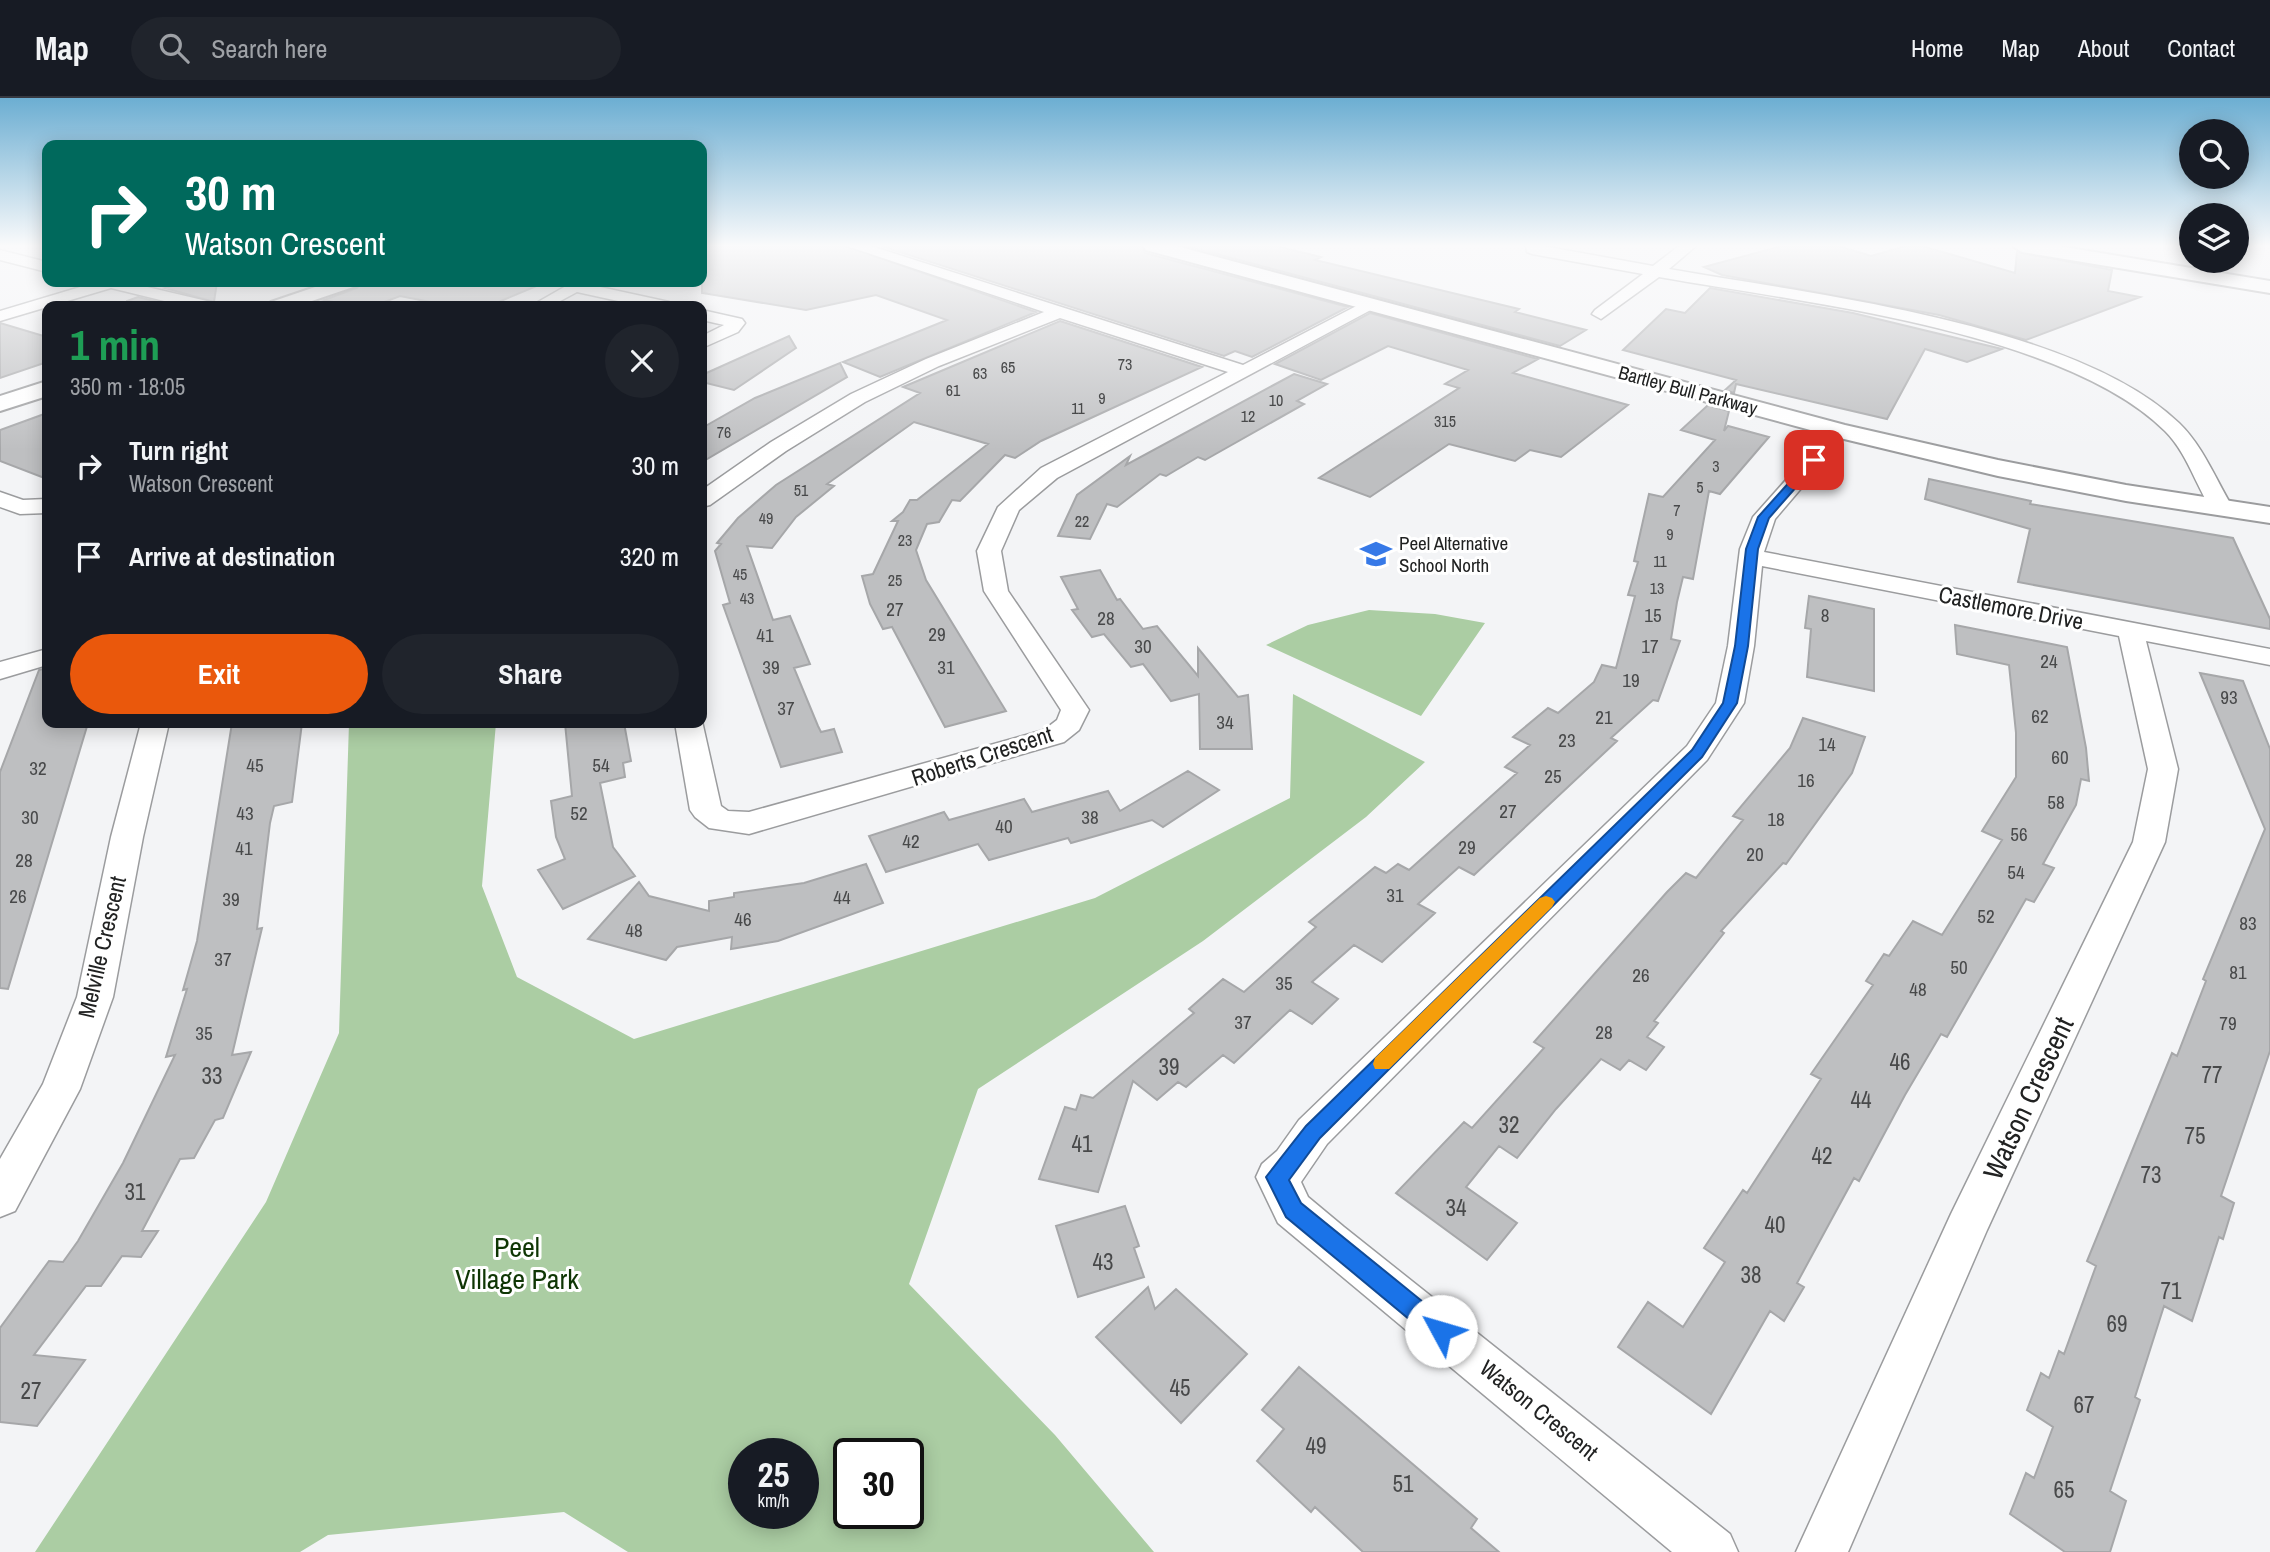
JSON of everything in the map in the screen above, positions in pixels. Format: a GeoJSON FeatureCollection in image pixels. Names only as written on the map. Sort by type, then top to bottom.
{"type":"FeatureCollection","features":[{"type":"Feature","properties":{"kind":"street"},"geometry":{"type":"LineString","coordinates":[[707,496],[757,459],[859,398],[923,367],[1055,314]]}},
{"type":"Feature","properties":{"kind":"street"},"geometry":{"type":"LineString","coordinates":[[1066,314],[1243,371]]}},
{"type":"Feature","properties":{"kind":"street","name":"Roberts Crescent"},"geometry":{"type":"LineString","coordinates":[[690,728],[706,810],[720,821],[749,824],[1054,736],[1069,724],[1075,710],[996,591],[989,551],[1009,507],[1049,473],[1355,314]]}},
{"type":"Feature","properties":{"kind":"street","name":"Bartley Bull Parkway"},"geometry":{"type":"LineString","coordinates":[[1405,314],[1840,431],[1998,468],[2270,515]]}},
{"type":"Feature","properties":{"kind":"street"},"geometry":{"type":"LineString","coordinates":[[1887,314],[1936,323],[2052,359],[2134,399],[2173,428],[2222,508]]}},
{"type":"Feature","properties":{"kind":"street"},"geometry":{"type":"LineString","coordinates":[[707,316],[736,323],[732,328],[707,340]]}},
{"type":"Feature","properties":{"kind":"street"},"geometry":{"type":"LineString","coordinates":[[0,404],[42,390]]}},
{"type":"Feature","properties":{"kind":"street","name":"Watson Crescent"},"geometry":{"type":"LineString","coordinates":[[1712,1552],[1293,1210],[1277,1177],[1292,1164],[1313,1132],[1697,753],[1730,703],[1753,557],[1752,549],[1764,517],[1840,431]]}},
{"type":"Feature","properties":{"kind":"street"},"geometry":{"type":"LineString","coordinates":[[0,499],[20,507],[42,506]]}},
{"type":"Feature","properties":{"kind":"street","name":"Castlemore Drive"},"geometry":{"type":"LineString","coordinates":[[1753,557],[2270,657]]}},
{"type":"Feature","properties":{"kind":"street","name":"Watson Crescent"},"geometry":{"type":"LineString","coordinates":[[1822,1552],[1966,1228],[2149,842],[2163,769],[2131,631]]}},
{"type":"Feature","properties":{"kind":"street"},"geometry":{"type":"LineString","coordinates":[[0,671],[42,658]]}},
{"type":"Feature","properties":{"kind":"street","name":"Melville Crescent"},"geometry":{"type":"LineString","coordinates":[[0,1198],[61,1089],[95,997],[127,837],[154,728]]}},
{"type":"Feature","properties":{"kind":"green space"},"geometry":{"type":"Polygon","coordinates":[[[1369,610],[1435,614],[1485,623],[1421,716],[1266,645],[1308,625],[1369,610]]]}},
{"type":"Feature","properties":{"kind":"green space","name":"Peel Village Park"},"geometry":{"type":"Polygon","coordinates":[[[1293,694],[1425,762],[1366,817],[1203,941],[978,1089],[909,1284],[1055,1435],[1154,1552],[628,1552],[564,1512],[328,1535],[300,1552],[35,1552],[266,1202],[339,1033],[349,728],[496,728],[482,886],[517,977],[634,1039],[1095,898],[1290,798],[1293,694]]]}},
{"type":"Feature","properties":{"kind":"building"},"geometry":{"type":"Polygon","coordinates":[[[930,314],[1032,314],[880,377],[843,362],[947,320],[930,314]]]}},
{"type":"Feature","properties":{"kind":"building"},"geometry":{"type":"Polygon","coordinates":[[[1093,314],[1335,314],[1252,357],[1235,351],[1224,356],[1093,314]]]}},
{"type":"Feature","properties":{"kind":"building"},"geometry":{"type":"Polygon","coordinates":[[[1368,314],[1373,314],[1538,359],[1513,373],[1628,405],[1561,457],[1530,450],[1515,461],[1449,444],[1370,497],[1319,478],[1459,388],[1445,384],[1468,370],[1388,346],[1321,380],[1275,364],[1368,314]]]}},
{"type":"Feature","properties":{"kind":"building"},"geometry":{"type":"Polygon","coordinates":[[[1440,314],[1522,314],[1586,330],[1560,346],[1440,314]]]}},
{"type":"Feature","properties":{"kind":"building"},"geometry":{"type":"Polygon","coordinates":[[[1661,314],[1857,314],[2002,349],[1967,362],[1925,349],[1887,419],[1736,384],[1734,393],[1725,390],[1736,380],[1623,350],[1661,314]]]}},
{"type":"Feature","properties":{"kind":"building"},"geometry":{"type":"Polygon","coordinates":[[[1933,314],[2095,314],[2026,340],[1933,314]]]}},
{"type":"Feature","properties":{"kind":"building"},"geometry":{"type":"Polygon","coordinates":[[[1060,321],[1202,367],[1041,441],[1015,458],[1005,455],[960,501],[952,500],[939,522],[927,524],[916,550],[926,580],[1006,711],[945,727],[892,627],[883,629],[870,604],[862,576],[873,574],[898,521],[892,521],[903,512],[910,500],[917,500],[988,444],[914,422],[827,484],[834,486],[796,517],[772,548],[747,546],[773,620],[790,616],[810,664],[794,668],[818,726],[821,732],[834,729],[842,752],[781,767],[723,605],[730,603],[715,551],[721,544],[717,543],[738,518],[776,485],[920,393],[903,387],[1060,321]]]}},
{"type":"Feature","properties":{"kind":"building"},"geometry":{"type":"Polygon","coordinates":[[[0,323],[42,336],[42,364],[0,378],[0,323]]]}},
{"type":"Feature","properties":{"kind":"building"},"geometry":{"type":"Polygon","coordinates":[[[789,336],[796,348],[734,390],[707,383],[707,373],[789,336]]]}},
{"type":"Feature","properties":{"kind":"building"},"geometry":{"type":"Polygon","coordinates":[[[840,363],[847,377],[707,459],[707,425],[755,398],[840,363]]]}},
{"type":"Feature","properties":{"kind":"building"},"geometry":{"type":"Polygon","coordinates":[[[1294,374],[1327,384],[1297,401],[1304,404],[1205,460],[1198,457],[1166,476],[1160,474],[1117,507],[1107,504],[1090,539],[1058,536],[1077,495],[1130,456],[1126,465],[1294,374]]]}},
{"type":"Feature","properties":{"kind":"building"},"geometry":{"type":"Polygon","coordinates":[[[1708,405],[1729,411],[1724,431],[1728,426],[1769,437],[1720,494],[1709,491],[1693,579],[1683,577],[1677,602],[1671,639],[1680,641],[1658,701],[1653,700],[1611,738],[1617,741],[1474,875],[1459,867],[1418,904],[1435,913],[1382,962],[1354,945],[1312,982],[1338,999],[1312,1024],[1290,1010],[1234,1063],[1223,1055],[1186,1087],[1178,1082],[1157,1100],[1133,1081],[1098,1192],[1039,1179],[1065,1107],[1076,1110],[1081,1095],[1093,1098],[1194,1013],[1189,1009],[1223,979],[1244,992],[1316,927],[1309,922],[1375,867],[1386,873],[1398,864],[1409,870],[1517,773],[1505,767],[1530,745],[1513,737],[1548,708],[1558,713],[1594,682],[1602,665],[1616,668],[1635,596],[1628,595],[1638,562],[1634,561],[1649,494],[1663,497],[1715,440],[1681,430],[1708,405]]]}},
{"type":"Feature","properties":{"kind":"building"},"geometry":{"type":"Polygon","coordinates":[[[42,415],[42,477],[0,461],[0,430],[42,415]]]}},
{"type":"Feature","properties":{"kind":"building"},"geometry":{"type":"Polygon","coordinates":[[[1929,479],[2031,501],[2030,504],[2233,538],[2270,619],[2270,629],[2018,582],[2030,529],[1925,499],[1929,479]]]}},
{"type":"Feature","properties":{"kind":"building"},"geometry":{"type":"Polygon","coordinates":[[[1100,570],[1117,600],[1120,599],[1143,629],[1157,626],[1198,676],[1198,648],[1238,697],[1248,695],[1252,749],[1200,749],[1199,694],[1171,701],[1143,664],[1131,667],[1104,634],[1092,637],[1072,610],[1078,609],[1061,577],[1100,570]]]}},
{"type":"Feature","properties":{"kind":"building"},"geometry":{"type":"Polygon","coordinates":[[[1809,596],[1874,609],[1874,691],[1807,677],[1811,629],[1805,628],[1809,596]]]}},
{"type":"Feature","properties":{"kind":"building"},"geometry":{"type":"Polygon","coordinates":[[[1955,625],[2067,647],[2086,748],[2089,781],[2081,779],[2076,805],[2043,864],[2054,868],[2034,902],[2026,899],[1947,1037],[1941,1034],[1859,1181],[1854,1178],[1797,1283],[1804,1287],[1784,1321],[1770,1311],[1711,1414],[1618,1347],[1648,1302],[1683,1327],[1725,1262],[1704,1248],[1743,1190],[1747,1193],[1821,1079],[1811,1074],[1873,985],[1866,981],[1884,954],[1889,956],[1913,921],[1942,935],[2002,840],[1982,831],[2016,777],[2016,733],[2009,665],[1957,654],[1955,625]]]}},
{"type":"Feature","properties":{"kind":"building"},"geometry":{"type":"Polygon","coordinates":[[[42,669],[42,728],[86,728],[8,989],[0,988],[0,772],[39,670],[42,669]]]}},
{"type":"Feature","properties":{"kind":"building"},"geometry":{"type":"Polygon","coordinates":[[[2200,673],[2243,681],[2270,749],[2270,1051],[2221,1196],[2234,1203],[2223,1239],[2219,1237],[2192,1321],[2164,1306],[2135,1397],[2140,1400],[2110,1491],[2126,1501],[2110,1552],[2065,1552],[2010,1514],[2026,1473],[2034,1478],[2053,1427],[2027,1410],[2041,1373],[2049,1378],[2059,1351],[2064,1354],[2096,1266],[2087,1261],[2172,1053],[2177,1056],[2206,981],[2203,979],[2265,829],[2200,673]]]}},
{"type":"Feature","properties":{"kind":"building"},"geometry":{"type":"Polygon","coordinates":[[[1803,718],[1865,737],[1852,773],[1786,864],[1783,863],[1721,931],[1724,933],[1654,1021],[1658,1023],[1647,1037],[1664,1047],[1646,1070],[1629,1060],[1620,1070],[1601,1059],[1517,1158],[1499,1146],[1466,1187],[1517,1223],[1487,1260],[1396,1193],[1464,1122],[1472,1128],[1544,1048],[1534,1042],[1667,892],[1686,873],[1696,878],[1743,820],[1733,816],[1790,748],[1803,718]]]}},
{"type":"Feature","properties":{"kind":"building"},"geometry":{"type":"Polygon","coordinates":[[[231,728],[301,728],[292,802],[274,806],[270,823],[257,929],[262,928],[232,1055],[251,1052],[223,1118],[215,1120],[194,1158],[180,1159],[142,1231],[158,1231],[141,1257],[122,1256],[101,1286],[86,1286],[34,1355],[85,1360],[37,1426],[0,1422],[0,1328],[49,1261],[63,1262],[123,1163],[175,1055],[166,1057],[187,989],[183,990],[197,941],[231,728]]]}},
{"type":"Feature","properties":{"kind":"building"},"geometry":{"type":"Polygon","coordinates":[[[565,728],[625,728],[631,761],[623,763],[625,777],[600,783],[613,847],[635,876],[563,909],[538,870],[565,859],[556,837],[551,801],[572,796],[565,728]]]}},
{"type":"Feature","properties":{"kind":"building"},"geometry":{"type":"Polygon","coordinates":[[[1188,771],[1219,790],[1163,827],[1152,820],[1071,843],[1068,838],[989,860],[978,844],[886,872],[869,836],[944,812],[949,820],[1024,799],[1032,812],[1108,791],[1120,811],[1188,771]]]}},
{"type":"Feature","properties":{"kind":"building"},"geometry":{"type":"Polygon","coordinates":[[[866,864],[883,903],[778,941],[731,949],[732,937],[677,947],[666,960],[588,939],[639,882],[649,896],[709,911],[709,901],[734,897],[734,893],[804,883],[866,864]]]}},
{"type":"Feature","properties":{"kind":"building"},"geometry":{"type":"Polygon","coordinates":[[[1125,1206],[1139,1246],[1134,1248],[1144,1277],[1078,1297],[1056,1226],[1125,1206]]]}},
{"type":"Feature","properties":{"kind":"building"},"geometry":{"type":"Polygon","coordinates":[[[1148,1287],[1155,1309],[1176,1289],[1247,1354],[1181,1423],[1096,1337],[1148,1287]]]}},
{"type":"Feature","properties":{"kind":"building"},"geometry":{"type":"Polygon","coordinates":[[[1299,1367],[1477,1519],[1471,1528],[1499,1552],[1363,1552],[1315,1507],[1311,1512],[1257,1461],[1284,1429],[1262,1410],[1299,1367]]]}},
{"type":"Feature","properties":{"kind":"slow traffic"},"geometry":{"type":"LineString","coordinates":[[1382,1064],[1546,902]]}},
{"type":"Feature","properties":{"kind":"place","name":"Peel Alternative School North"},"geometry":{"type":"Point","coordinates":[1376,554]}},
{"type":"Feature","properties":{"kind":"route"},"geometry":{"type":"LineString","coordinates":[[1441,1331],[1293,1210],[1277,1177],[1292,1164],[1313,1132],[1697,753],[1730,703],[1741,646],[1752,549],[1764,517],[1814,460]]}}]}
